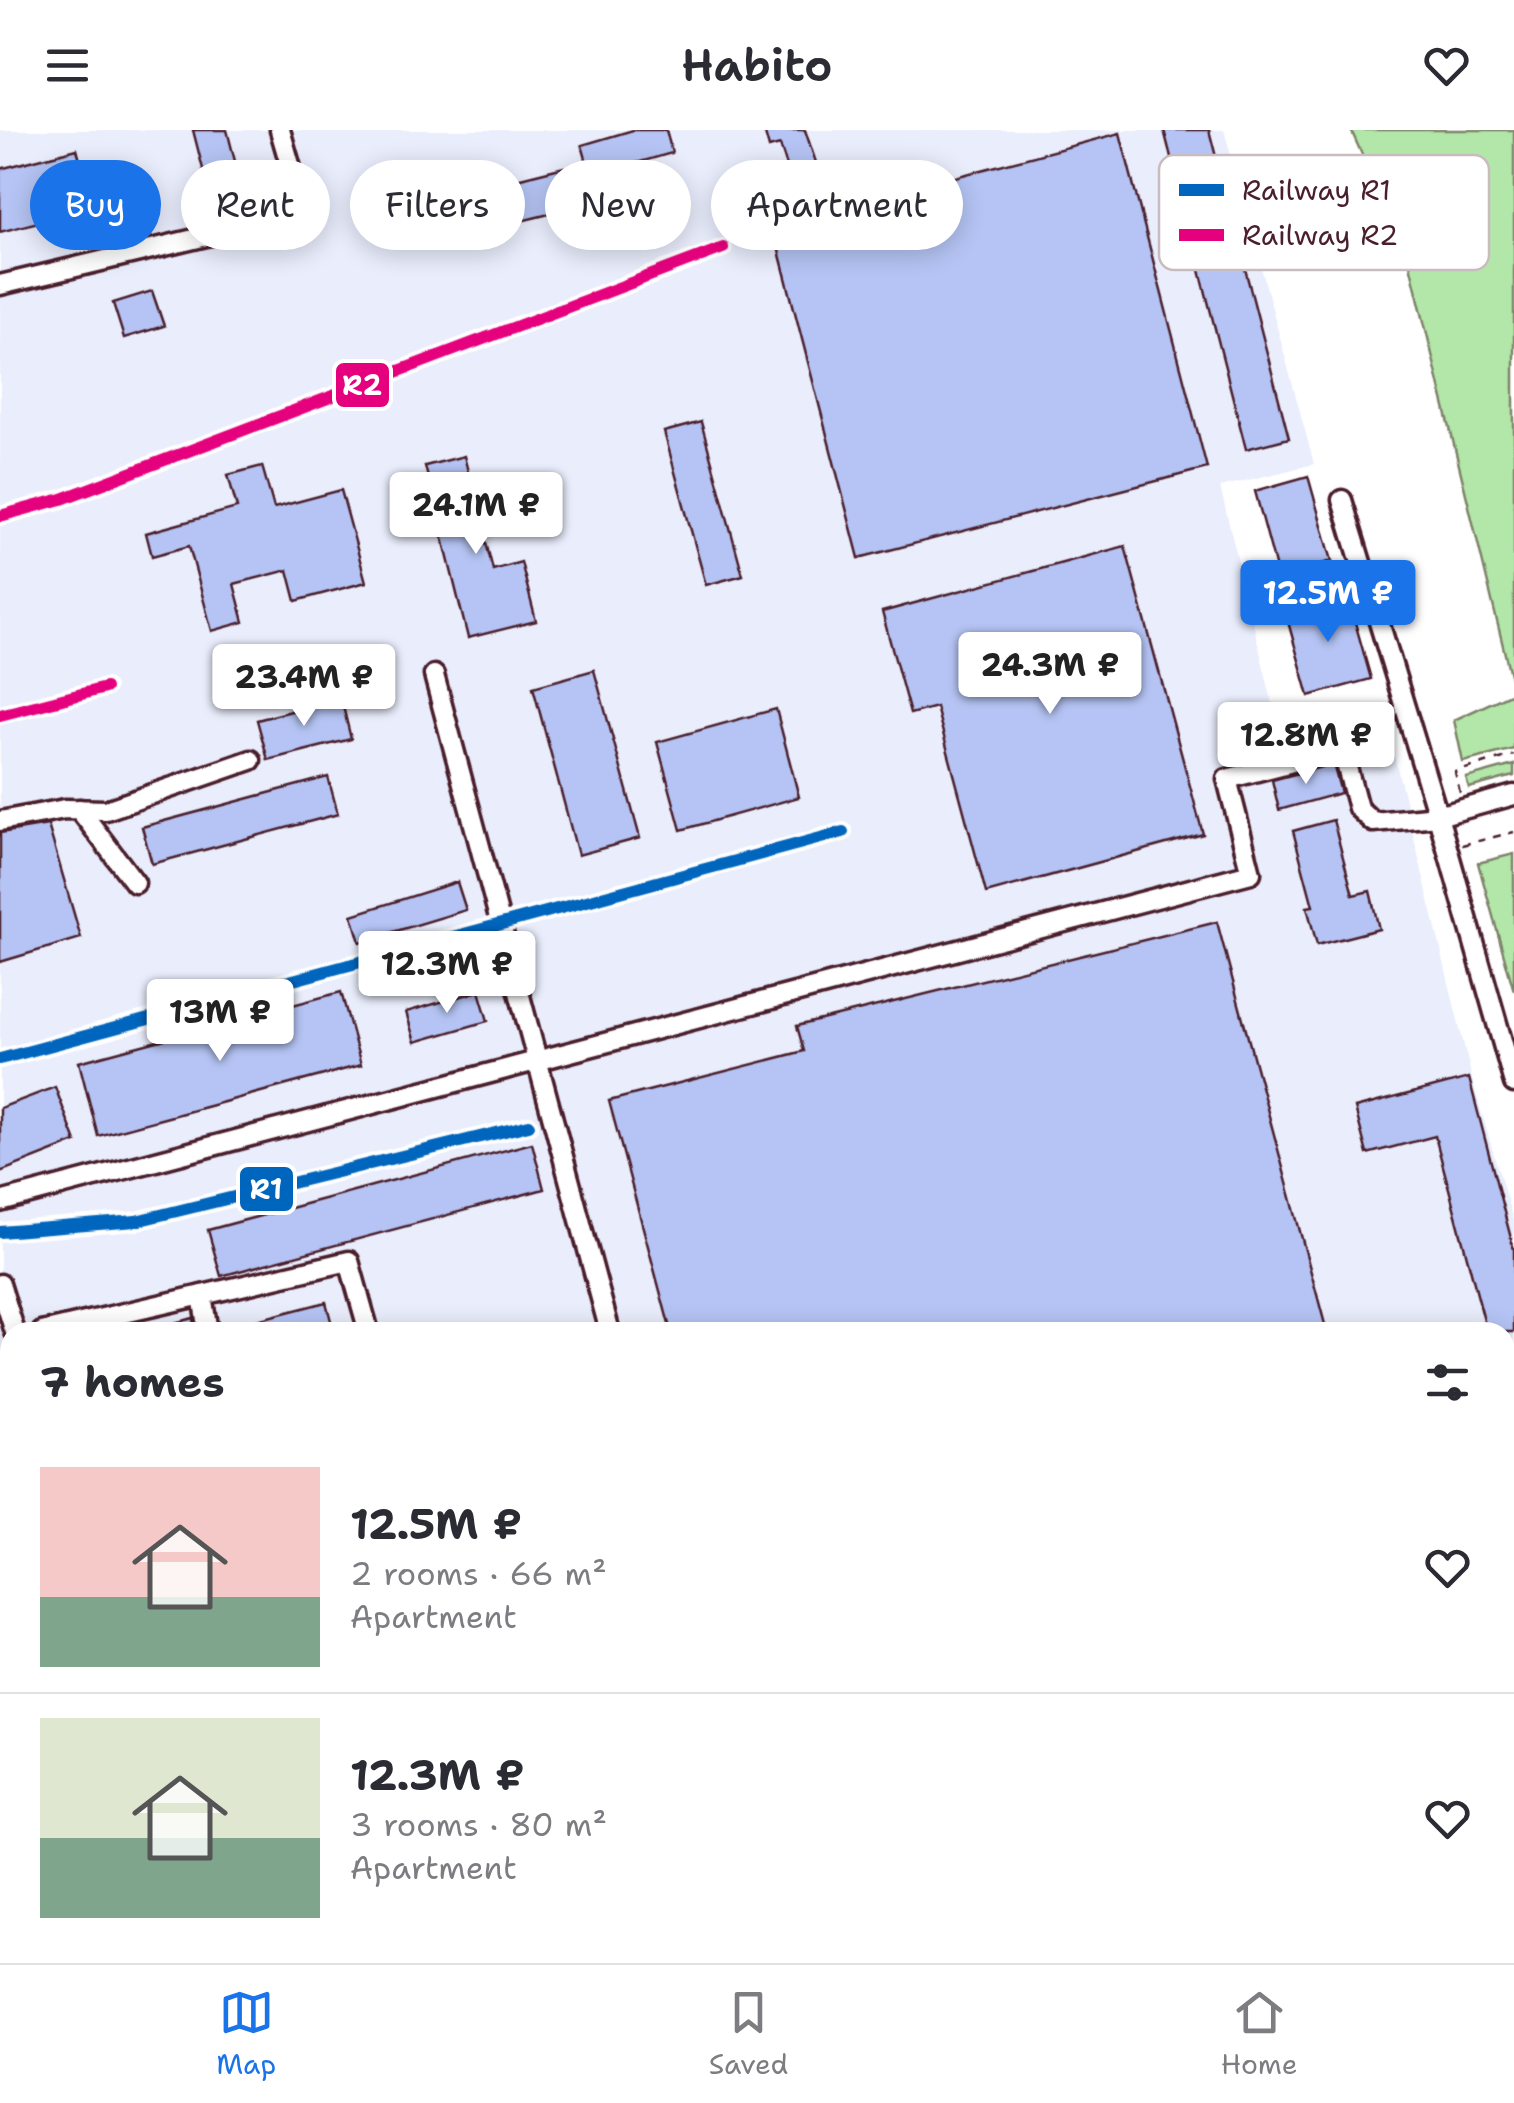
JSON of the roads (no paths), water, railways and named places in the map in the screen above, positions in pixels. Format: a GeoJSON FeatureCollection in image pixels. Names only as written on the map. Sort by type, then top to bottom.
{"type":"FeatureCollection","features":[{"type":"Feature","properties":{"kind":"street"},"geometry":{"type":"LineString","coordinates":[[0,285],[304,213],[280,130]]}},
{"type":"Feature","properties":{"kind":"street"},"geometry":{"type":"LineString","coordinates":[[1342,500],[1514,1083]]}},
{"type":"Feature","properties":{"kind":"street"},"geometry":{"type":"LineString","coordinates":[[434,675],[607,1322]]}},
{"type":"Feature","properties":{"kind":"street"},"geometry":{"type":"LineString","coordinates":[[0,1202],[1251,873],[1226,778],[1342,749],[1358,808],[1373,822],[1438,816],[1514,795]]}},
{"type":"Feature","properties":{"kind":"street"},"geometry":{"type":"LineString","coordinates":[[0,822],[79,809],[106,810],[251,760]]}},
{"type":"Feature","properties":{"kind":"street"},"geometry":{"type":"LineString","coordinates":[[79,809],[136,883]]}},
{"type":"Feature","properties":{"kind":"street"},"geometry":{"type":"LineString","coordinates":[[85,1322],[349,1260],[366,1322]]}},
{"type":"Feature","properties":{"kind":"street"},"geometry":{"type":"LineString","coordinates":[[0,1284],[12,1322]]}},
{"type":"Feature","properties":{"kind":"street"},"geometry":{"type":"LineString","coordinates":[[202,1295],[206,1322]]}},
{"type":"Feature","properties":{"kind":"railway"},"geometry":{"type":"LineString","coordinates":[[0,516],[62,499],[718,250]]}},
{"type":"Feature","properties":{"kind":"railway"},"geometry":{"type":"LineString","coordinates":[[0,715],[105,688]]}},
{"type":"Feature","properties":{"kind":"railway"},"geometry":{"type":"LineString","coordinates":[[0,1059],[843,832]]}},
{"type":"Feature","properties":{"kind":"railway"},"geometry":{"type":"LineString","coordinates":[[0,1232],[136,1221],[529,1125]]}},
{"type":"Feature","properties":{"kind":"rail line","name":"R2"},"geometry":{"type":"LineString","coordinates":[[0,516],[62,499],[718,250]]}},
{"type":"Feature","properties":{"kind":"rail line","name":"R2"},"geometry":{"type":"LineString","coordinates":[[0,715],[105,688]]}},
{"type":"Feature","properties":{"kind":"rail line","name":"R1"},"geometry":{"type":"LineString","coordinates":[[0,1059],[843,832]]}},
{"type":"Feature","properties":{"kind":"rail line","name":"R1"},"geometry":{"type":"LineString","coordinates":[[0,1232],[136,1221],[529,1125]]}}]}
